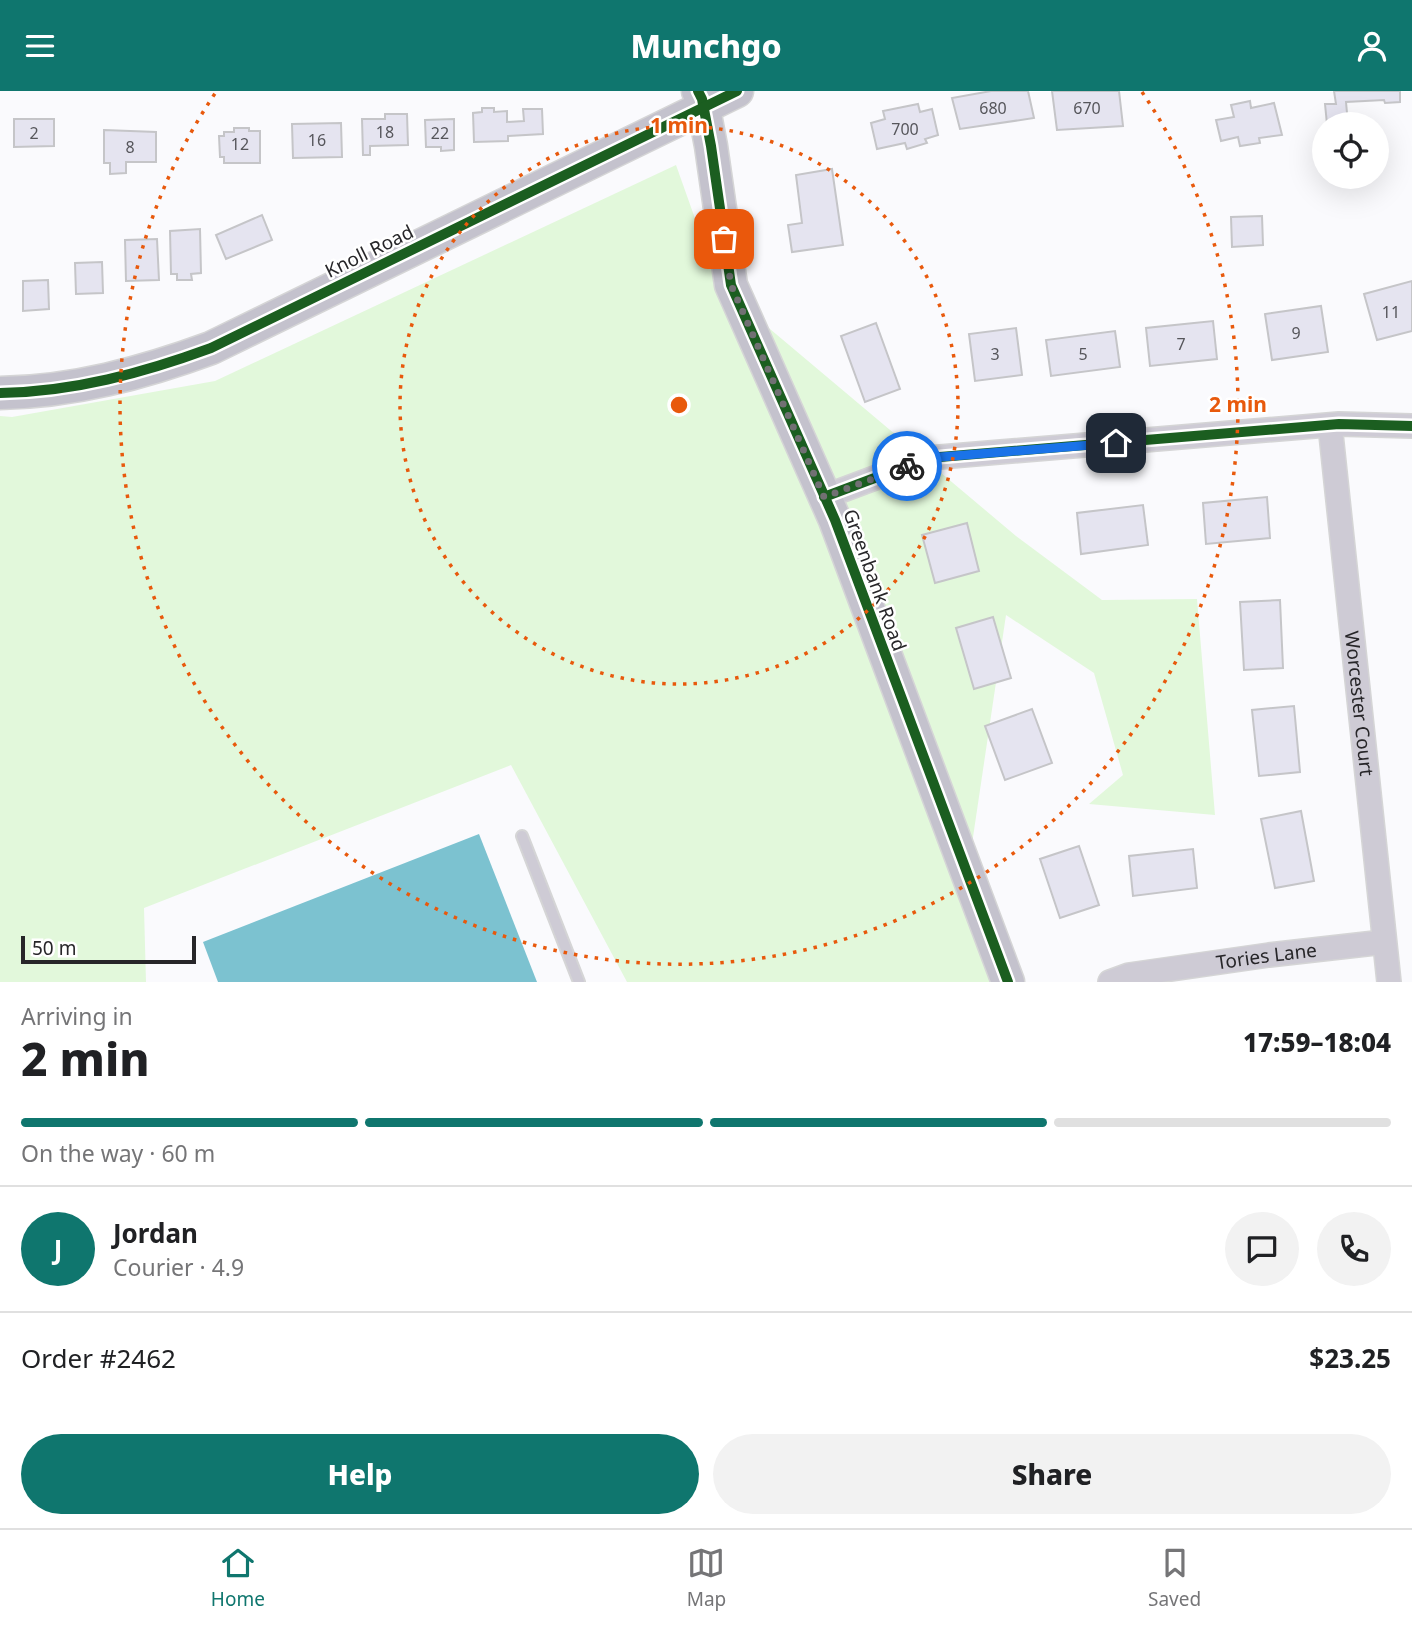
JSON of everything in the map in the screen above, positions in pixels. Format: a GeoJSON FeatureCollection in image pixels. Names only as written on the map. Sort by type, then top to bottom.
{"type":"FeatureCollection","features":[{"type":"Feature","properties":{"kind":"street","name":"Knoll Road"},"geometry":{"type":"LineString","coordinates":[[0,393],[73,387],[120,377],[211,348],[700,99],[737,91]]}},
{"type":"Feature","properties":{"kind":"street","name":"Greenbank Road"},"geometry":{"type":"LineString","coordinates":[[700,99],[711,146],[731,285],[824,497],[1008,982]]}},
{"type":"Feature","properties":{"kind":"street"},"geometry":{"type":"LineString","coordinates":[[824,497],[928,458],[1330,425],[1412,426]]}},
{"type":"Feature","properties":{"kind":"street","name":"Worcester Court"},"geometry":{"type":"LineString","coordinates":[[1330,425],[1389,982]]}},
{"type":"Feature","properties":{"kind":"street","name":"Tories Lane"},"geometry":{"type":"LineString","coordinates":[[1110,982],[1129,975],[1384,942]]}},
{"type":"Feature","properties":{"kind":"lane"},"geometry":{"type":"LineString","coordinates":[[522,836],[579,982]]}},
{"type":"Feature","properties":{"kind":"green space"},"geometry":{"type":"Polygon","coordinates":[[[676,165],[719,286],[1016,536],[1102,600],[1197,599],[1215,815],[1089,804],[1123,775],[1094,673],[1006,615],[965,891],[1003,982],[627,982],[511,765],[144,908],[146,982],[0,982],[0,416],[12,417],[215,381],[676,165]]]}},
{"type":"Feature","properties":{"kind":"water"},"geometry":{"type":"Polygon","coordinates":[[[479,834],[537,982],[218,982],[203,942],[479,834]]]}},
{"type":"Feature","properties":{"kind":"building"},"geometry":{"type":"Polygon","coordinates":[[[991,91],[1028,91],[1034,118],[960,129],[952,98],[991,91]]]}},
{"type":"Feature","properties":{"kind":"building"},"geometry":{"type":"Polygon","coordinates":[[[1052,91],[1119,91],[1123,126],[1057,130],[1052,91]]]}},
{"type":"Feature","properties":{"kind":"building"},"geometry":{"type":"Polygon","coordinates":[[[1334,91],[1400,91],[1400,102],[1346,102],[1347,112],[1326,112],[1325,104],[1336,104],[1334,91]]]}},
{"type":"Feature","properties":{"kind":"building"},"geometry":{"type":"Polygon","coordinates":[[[1250,101],[1251,108],[1274,103],[1282,135],[1259,138],[1260,143],[1240,146],[1238,137],[1221,141],[1216,120],[1234,117],[1231,105],[1250,101]]]}},
{"type":"Feature","properties":{"kind":"building"},"geometry":{"type":"Polygon","coordinates":[[[918,104],[920,112],[932,109],[938,135],[925,139],[927,143],[907,149],[905,143],[877,149],[871,123],[885,119],[883,111],[918,104]]]}},
{"type":"Feature","properties":{"kind":"building"},"geometry":{"type":"Polygon","coordinates":[[[482,108],[494,108],[494,112],[507,111],[507,122],[524,121],[523,109],[542,109],[543,134],[508,136],[508,141],[474,142],[473,113],[482,112],[482,108]]]}},
{"type":"Feature","properties":{"kind":"building"},"geometry":{"type":"Polygon","coordinates":[[[385,114],[407,114],[408,145],[370,146],[370,155],[363,155],[362,119],[385,119],[385,114]]]}},
{"type":"Feature","properties":{"kind":"building"},"geometry":{"type":"Polygon","coordinates":[[[14,119],[54,119],[54,146],[14,147],[14,119]]]}},
{"type":"Feature","properties":{"kind":"building"},"geometry":{"type":"Polygon","coordinates":[[[454,119],[454,150],[441,151],[441,147],[426,147],[425,120],[454,119]]]}},
{"type":"Feature","properties":{"kind":"building"},"geometry":{"type":"Polygon","coordinates":[[[341,123],[342,157],[293,158],[292,124],[341,123]]]}},
{"type":"Feature","properties":{"kind":"building"},"geometry":{"type":"Polygon","coordinates":[[[234,128],[260,131],[260,163],[224,163],[224,157],[220,157],[219,136],[224,136],[224,132],[234,132],[234,128]]]}},
{"type":"Feature","properties":{"kind":"building"},"geometry":{"type":"Polygon","coordinates":[[[104,130],[156,132],[156,162],[126,162],[126,173],[110,174],[110,163],[104,163],[104,130]]]}},
{"type":"Feature","properties":{"kind":"building"},"geometry":{"type":"Polygon","coordinates":[[[832,169],[843,245],[792,252],[788,225],[802,223],[796,175],[832,169]]]}},
{"type":"Feature","properties":{"kind":"building"},"geometry":{"type":"Polygon","coordinates":[[[262,215],[272,240],[226,259],[216,235],[262,215]]]}},
{"type":"Feature","properties":{"kind":"building"},"geometry":{"type":"Polygon","coordinates":[[[1262,216],[1263,245],[1232,247],[1231,217],[1262,216]]]}},
{"type":"Feature","properties":{"kind":"building"},"geometry":{"type":"Polygon","coordinates":[[[200,229],[201,273],[191,274],[192,280],[177,280],[177,274],[171,274],[170,231],[200,229]]]}},
{"type":"Feature","properties":{"kind":"building"},"geometry":{"type":"Polygon","coordinates":[[[157,239],[159,280],[126,281],[125,240],[157,239]]]}},
{"type":"Feature","properties":{"kind":"building"},"geometry":{"type":"Polygon","coordinates":[[[102,262],[103,293],[76,294],[75,263],[102,262]]]}},
{"type":"Feature","properties":{"kind":"building"},"geometry":{"type":"Polygon","coordinates":[[[48,280],[49,309],[23,311],[23,281],[48,280]]]}},
{"type":"Feature","properties":{"kind":"building"},"geometry":{"type":"Polygon","coordinates":[[[1412,281],[1412,331],[1377,340],[1364,294],[1412,281]]]}},
{"type":"Feature","properties":{"kind":"building"},"geometry":{"type":"Polygon","coordinates":[[[1321,306],[1328,352],[1272,360],[1265,314],[1321,306]]]}},
{"type":"Feature","properties":{"kind":"building"},"geometry":{"type":"Polygon","coordinates":[[[1213,321],[1217,359],[1150,366],[1146,328],[1213,321]]]}},
{"type":"Feature","properties":{"kind":"building"},"geometry":{"type":"Polygon","coordinates":[[[876,323],[900,389],[865,402],[841,336],[876,323]]]}},
{"type":"Feature","properties":{"kind":"building"},"geometry":{"type":"Polygon","coordinates":[[[1016,328],[1022,375],[975,381],[969,334],[1016,328]]]}},
{"type":"Feature","properties":{"kind":"building"},"geometry":{"type":"Polygon","coordinates":[[[1115,331],[1120,367],[1051,376],[1046,340],[1115,331]]]}},
{"type":"Feature","properties":{"kind":"building"},"geometry":{"type":"Polygon","coordinates":[[[1267,497],[1270,538],[1206,544],[1203,503],[1267,497]]]}},
{"type":"Feature","properties":{"kind":"building"},"geometry":{"type":"Polygon","coordinates":[[[1143,505],[1148,545],[1081,554],[1077,513],[1143,505]]]}},
{"type":"Feature","properties":{"kind":"building"},"geometry":{"type":"Polygon","coordinates":[[[967,523],[979,571],[935,583],[922,535],[967,523]]]}},
{"type":"Feature","properties":{"kind":"building"},"geometry":{"type":"Polygon","coordinates":[[[1280,600],[1283,668],[1244,670],[1240,602],[1280,600]]]}},
{"type":"Feature","properties":{"kind":"building"},"geometry":{"type":"Polygon","coordinates":[[[993,617],[1011,678],[974,689],[956,628],[993,617]]]}},
{"type":"Feature","properties":{"kind":"building"},"geometry":{"type":"Polygon","coordinates":[[[1294,706],[1300,772],[1259,776],[1252,710],[1294,706]]]}},
{"type":"Feature","properties":{"kind":"building"},"geometry":{"type":"Polygon","coordinates":[[[1032,709],[1052,763],[1005,780],[985,726],[1032,709]]]}},
{"type":"Feature","properties":{"kind":"building"},"geometry":{"type":"Polygon","coordinates":[[[1301,811],[1314,881],[1275,888],[1261,819],[1301,811]]]}},
{"type":"Feature","properties":{"kind":"building"},"geometry":{"type":"Polygon","coordinates":[[[1079,846],[1099,905],[1060,918],[1040,859],[1079,846]]]}},
{"type":"Feature","properties":{"kind":"building"},"geometry":{"type":"Polygon","coordinates":[[[1193,849],[1197,888],[1133,896],[1129,856],[1193,849]]]}},
{"type":"Feature","properties":{"kind":"cycle path"},"geometry":{"type":"LineString","coordinates":[[698,91],[711,146],[731,285],[835,520],[1008,982]]}},
{"type":"Feature","properties":{"kind":"cycle path"},"geometry":{"type":"LineString","coordinates":[[0,393],[81,385],[160,365],[211,348],[737,91]]}},
{"type":"Feature","properties":{"kind":"cycle path"},"geometry":{"type":"LineString","coordinates":[[824,497],[928,458],[1339,424],[1412,426]]}},
{"type":"Feature","properties":{"kind":"way so far"},"geometry":{"type":"LineString","coordinates":[[724,239],[731,285],[824,497],[907,466]]}},
{"type":"Feature","properties":{"kind":"route"},"geometry":{"type":"LineString","coordinates":[[907,466],[928,458],[1116,443]]}}]}
